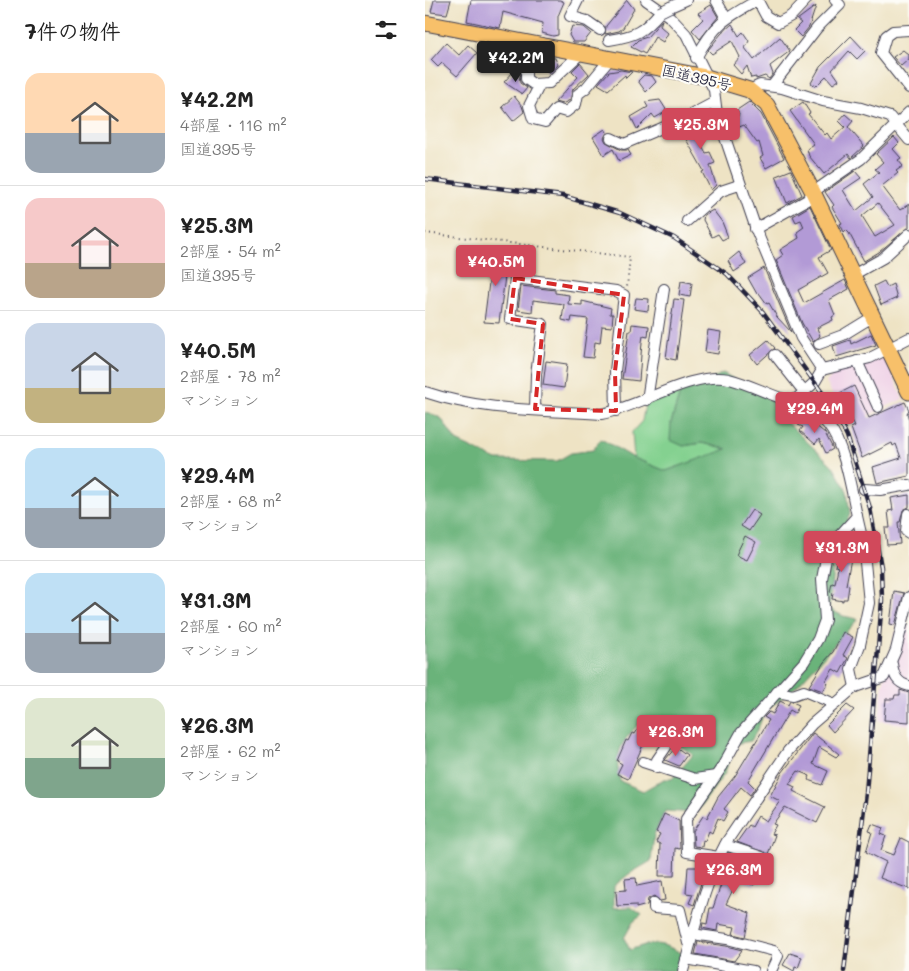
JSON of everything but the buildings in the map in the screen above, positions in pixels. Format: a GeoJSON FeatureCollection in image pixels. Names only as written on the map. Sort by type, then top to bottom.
{"type":"FeatureCollection","features":[{"type":"Feature","properties":{"kind":"highway","name":"国道395号"},"geometry":{"type":"LineString","coordinates":[[425,23],[706,77],[749,90],[767,104],[813,192],[909,392]]}},
{"type":"Feature","properties":{"kind":"street"},"geometry":{"type":"LineString","coordinates":[[578,0],[570,16],[587,21],[600,30]]}},
{"type":"Feature","properties":{"kind":"street"},"geometry":{"type":"LineString","coordinates":[[646,0],[670,17],[686,34],[713,90],[739,185],[755,230],[801,338],[822,370]]}},
{"type":"Feature","properties":{"kind":"street"},"geometry":{"type":"LineString","coordinates":[[609,40],[631,37],[646,28],[660,12],[686,0]]}},
{"type":"Feature","properties":{"kind":"street"},"geometry":{"type":"LineString","coordinates":[[716,0],[726,18]]}},
{"type":"Feature","properties":{"kind":"street"},"geometry":{"type":"LineString","coordinates":[[696,58],[708,35],[726,18],[758,0],[766,16],[778,24],[791,16],[806,0]]}},
{"type":"Feature","properties":{"kind":"street"},"geometry":{"type":"LineString","coordinates":[[772,86],[817,28],[840,5],[835,0]]}},
{"type":"Feature","properties":{"kind":"street"},"geometry":{"type":"LineString","coordinates":[[909,30],[893,31],[886,36],[881,53],[909,88]]}},
{"type":"Feature","properties":{"kind":"street"},"geometry":{"type":"LineString","coordinates":[[523,42],[518,61],[526,66],[526,79],[533,84],[549,83],[580,54]]}},
{"type":"Feature","properties":{"kind":"street"},"geometry":{"type":"LineString","coordinates":[[540,84],[529,106],[533,119],[545,122],[557,108],[566,112],[576,104],[578,94],[586,88],[609,59]]}},
{"type":"Feature","properties":{"kind":"street"},"geometry":{"type":"LineString","coordinates":[[749,90],[760,85],[772,86],[823,101],[861,108],[890,118],[909,140]]}},
{"type":"Feature","properties":{"kind":"street"},"geometry":{"type":"LineString","coordinates":[[611,138],[624,144],[683,119],[715,102]]}},
{"type":"Feature","properties":{"kind":"street"},"geometry":{"type":"LineString","coordinates":[[755,230],[807,200],[813,192],[861,159],[909,112]]}},
{"type":"Feature","properties":{"kind":"street"},"geometry":{"type":"LineString","coordinates":[[687,221],[721,191],[739,185]]}},
{"type":"Feature","properties":{"kind":"street"},"geometry":{"type":"LineString","coordinates":[[853,275],[883,258],[909,234]]}},
{"type":"Feature","properties":{"kind":"street"},"geometry":{"type":"LineString","coordinates":[[517,262],[510,319],[543,324],[536,374],[535,409]]}},
{"type":"Feature","properties":{"kind":"street"},"geometry":{"type":"LineString","coordinates":[[515,278],[616,291],[625,295],[615,371],[616,411]]}},
{"type":"Feature","properties":{"kind":"street"},"geometry":{"type":"LineString","coordinates":[[647,400],[664,289]]}},
{"type":"Feature","properties":{"kind":"street"},"geometry":{"type":"LineString","coordinates":[[819,344],[843,335],[874,316]]}},
{"type":"Feature","properties":{"kind":"street"},"geometry":{"type":"LineString","coordinates":[[425,392],[449,400],[478,405],[601,414],[647,400],[673,388],[710,378],[729,379],[793,402],[802,396],[822,370],[870,358],[909,338]]}},
{"type":"Feature","properties":{"kind":"street"},"geometry":{"type":"LineString","coordinates":[[775,355],[802,396],[829,426],[843,458],[857,516],[863,542],[869,602],[860,645],[851,670],[855,688]]}},
{"type":"Feature","properties":{"kind":"street"},"geometry":{"type":"LineString","coordinates":[[857,361],[878,407]]}},
{"type":"Feature","properties":{"kind":"street"},"geometry":{"type":"LineString","coordinates":[[864,489],[880,490],[909,485]]}},
{"type":"Feature","properties":{"kind":"street"},"geometry":{"type":"LineString","coordinates":[[908,514],[907,531],[909,533]]}},
{"type":"Feature","properties":{"kind":"street"},"geometry":{"type":"LineString","coordinates":[[719,857],[687,852],[686,819],[716,776],[741,732],[804,662],[818,639],[825,620],[822,579],[828,548],[857,516]]}},
{"type":"Feature","properties":{"kind":"street"},"geometry":{"type":"LineString","coordinates":[[683,971],[692,934],[725,844],[788,752],[835,704],[855,688],[884,677],[891,664],[907,620],[909,596]]}},
{"type":"Feature","properties":{"kind":"street"},"geometry":{"type":"LineString","coordinates":[[891,664],[895,677],[903,684],[909,686]]}},
{"type":"Feature","properties":{"kind":"street"},"geometry":{"type":"LineString","coordinates":[[777,692],[793,695],[804,691],[835,704]]}},
{"type":"Feature","properties":{"kind":"street"},"geometry":{"type":"LineString","coordinates":[[657,768],[657,760],[666,747]]}},
{"type":"Feature","properties":{"kind":"street"},"geometry":{"type":"LineString","coordinates":[[643,762],[695,779],[716,776]]}},
{"type":"Feature","properties":{"kind":"street"},"geometry":{"type":"LineString","coordinates":[[725,844],[762,857]]}},
{"type":"Feature","properties":{"kind":"street"},"geometry":{"type":"LineString","coordinates":[[654,903],[654,908],[659,910],[680,910],[689,946]]}},
{"type":"Feature","properties":{"kind":"street"},"geometry":{"type":"LineString","coordinates":[[692,934],[727,939],[774,951],[778,956],[771,971]]}},
{"type":"Feature","properties":{"kind":"street"},"geometry":{"type":"LineString","coordinates":[[686,959],[753,971]]}},
{"type":"Feature","properties":{"kind":"path"},"geometry":{"type":"LineString","coordinates":[[425,233],[631,257],[625,295]]}},
{"type":"Feature","properties":{"kind":"highlighted area"},"geometry":{"type":"Polygon","coordinates":[[[515,278],[624,295],[615,371],[616,411],[535,409],[543,324],[510,319],[515,278]]]}},
{"type":"Feature","properties":{"kind":"shaded area"},"geometry":{"type":"Polygon","coordinates":[[[885,357],[903,399],[848,425],[826,382],[840,369],[885,357]]]}},
{"type":"Feature","properties":{"kind":"shaded area"},"geometry":{"type":"Polygon","coordinates":[[[909,625],[909,725],[879,721],[883,684],[895,633],[909,625]]]}},
{"type":"Feature","properties":{"kind":"green space"},"geometry":{"type":"Polygon","coordinates":[[[723,373],[773,401],[784,420],[833,466],[847,491],[850,514],[835,549],[829,609],[843,616],[858,619],[797,686],[764,712],[751,741],[734,744],[725,773],[696,813],[665,811],[654,835],[651,861],[629,874],[614,886],[614,908],[631,907],[642,915],[633,922],[624,938],[630,950],[651,944],[669,947],[683,954],[679,971],[425,971],[425,412],[441,418],[456,441],[497,460],[557,461],[571,453],[593,450],[601,439],[634,458],[666,471],[727,449],[702,443],[683,446],[670,440],[671,423],[681,390],[708,381],[723,373]],[[643,720],[621,747],[618,762],[620,781],[643,791],[664,779],[672,779],[693,755],[643,720]]]}},
{"type":"Feature","properties":{"kind":"green space"},"geometry":{"type":"Polygon","coordinates":[[[681,390],[671,423],[683,446],[702,443],[728,449],[666,471],[634,458],[632,432],[642,421],[645,405],[681,390]]]}},
{"type":"Feature","properties":{"kind":"railway"},"geometry":{"type":"LineString","coordinates":[[425,179],[563,196],[620,213],[674,238],[727,274],[763,312],[832,406],[847,436],[870,508],[881,567],[882,600],[866,793],[844,971]]}}]}
